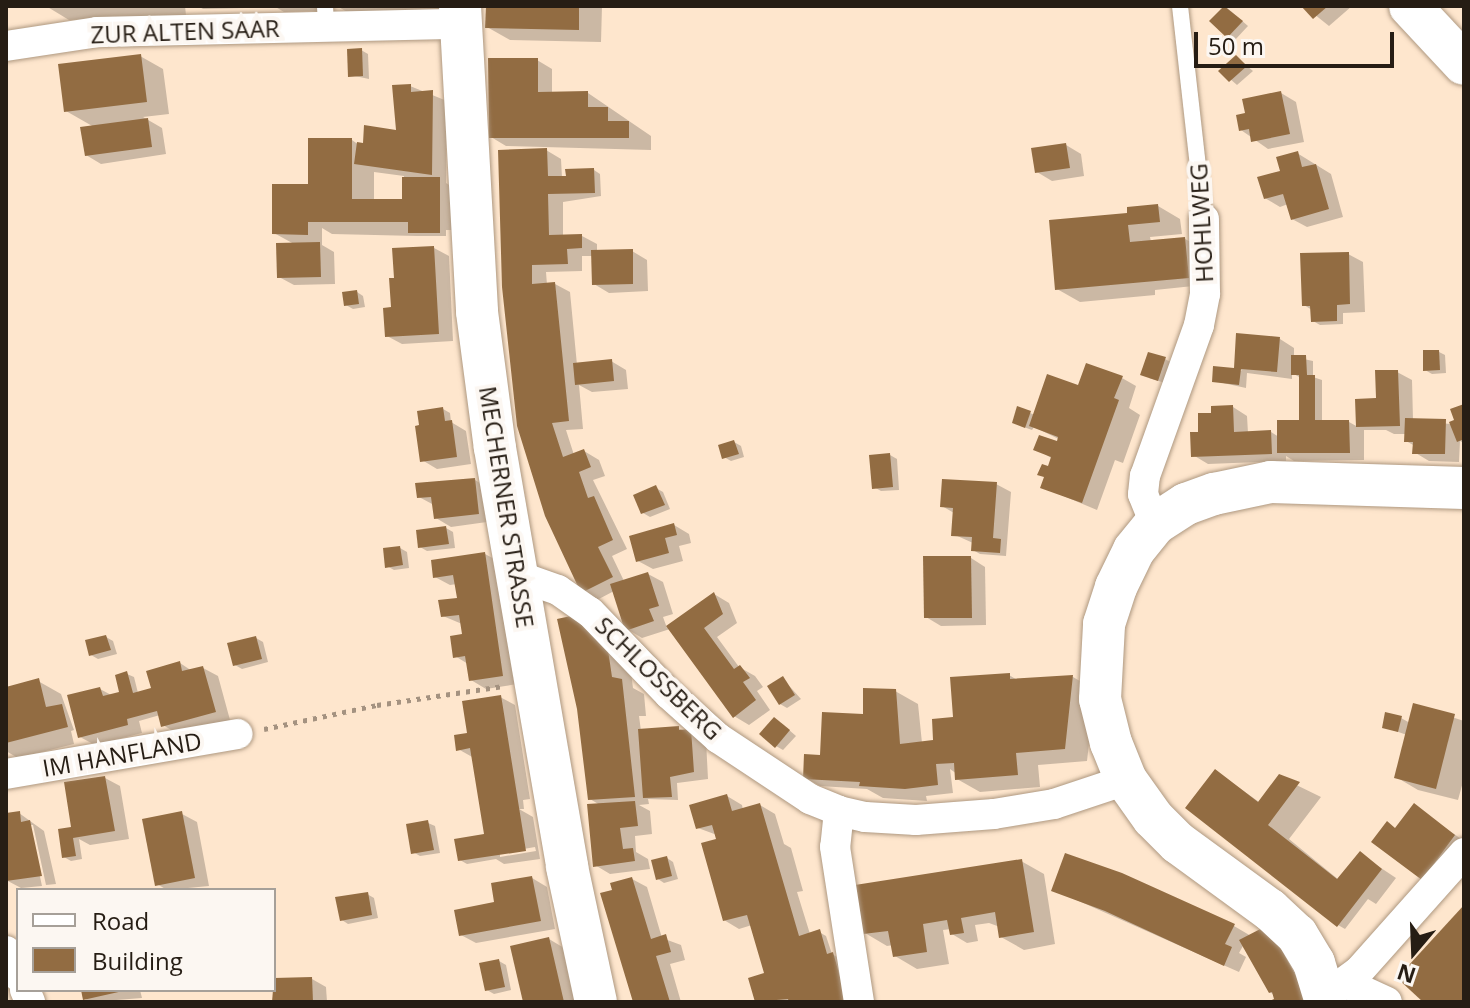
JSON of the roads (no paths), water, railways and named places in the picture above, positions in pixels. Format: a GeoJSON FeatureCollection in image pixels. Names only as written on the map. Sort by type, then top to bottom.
{"type":"FeatureCollection","features":[{"type":"Feature","properties":{"kind":"main road"},"geometry":{"type":"LineString","coordinates":[[1410,6],[1464,64]]}},
{"type":"Feature","properties":{"kind":"main road","name":"MECHERNER STRASSE"},"geometry":{"type":"LineString","coordinates":[[460,15],[477,312],[535,682],[567,867],[596,1002]]}},
{"type":"Feature","properties":{"kind":"main road"},"geometry":{"type":"LineString","coordinates":[[1332,994],[1297,935],[1270,910],[1178,843],[1153,818],[1126,780],[1111,743],[1100,699],[1104,624],[1116,587],[1134,550],[1155,524],[1186,504],[1214,494],[1271,482],[1464,488]]}},
{"type":"Feature","properties":{"kind":"street","name":"ZUR ALTEN SAAR"},"geometry":{"type":"LineString","coordinates":[[6,46],[97,32],[325,16],[460,15]]}},
{"type":"Feature","properties":{"kind":"street","name":"HOHLWEG"},"geometry":{"type":"LineString","coordinates":[[1155,524],[1143,494],[1145,476],[1199,325],[1205,294],[1204,219]]}},
{"type":"Feature","properties":{"kind":"street","name":"SCHLOSSBERG"},"geometry":{"type":"LineString","coordinates":[[518,576],[558,590],[590,612],[669,694],[718,738],[810,799],[839,811],[865,817],[916,820],[994,814],[1054,804],[1126,780]]}},
{"type":"Feature","properties":{"kind":"street","name":"IM HANFLAND"},"geometry":{"type":"LineString","coordinates":[[6,774],[238,734]]}},
{"type":"Feature","properties":{"kind":"street"},"geometry":{"type":"LineString","coordinates":[[839,811],[835,847],[859,1002]]}},
{"type":"Feature","properties":{"kind":"street"},"geometry":{"type":"LineString","coordinates":[[1332,994],[1459,868]]}},
{"type":"Feature","properties":{"kind":"street"},"geometry":{"type":"LineString","coordinates":[[6,951],[16,972]]}},
{"type":"Feature","properties":{"kind":"street"},"geometry":{"type":"LineString","coordinates":[[1332,994],[1387,1002]]}},
{"type":"Feature","properties":{"kind":"lane","name":"HOHLWEG"},"geometry":{"type":"LineString","coordinates":[[1180,6],[1204,219]]}}]}
